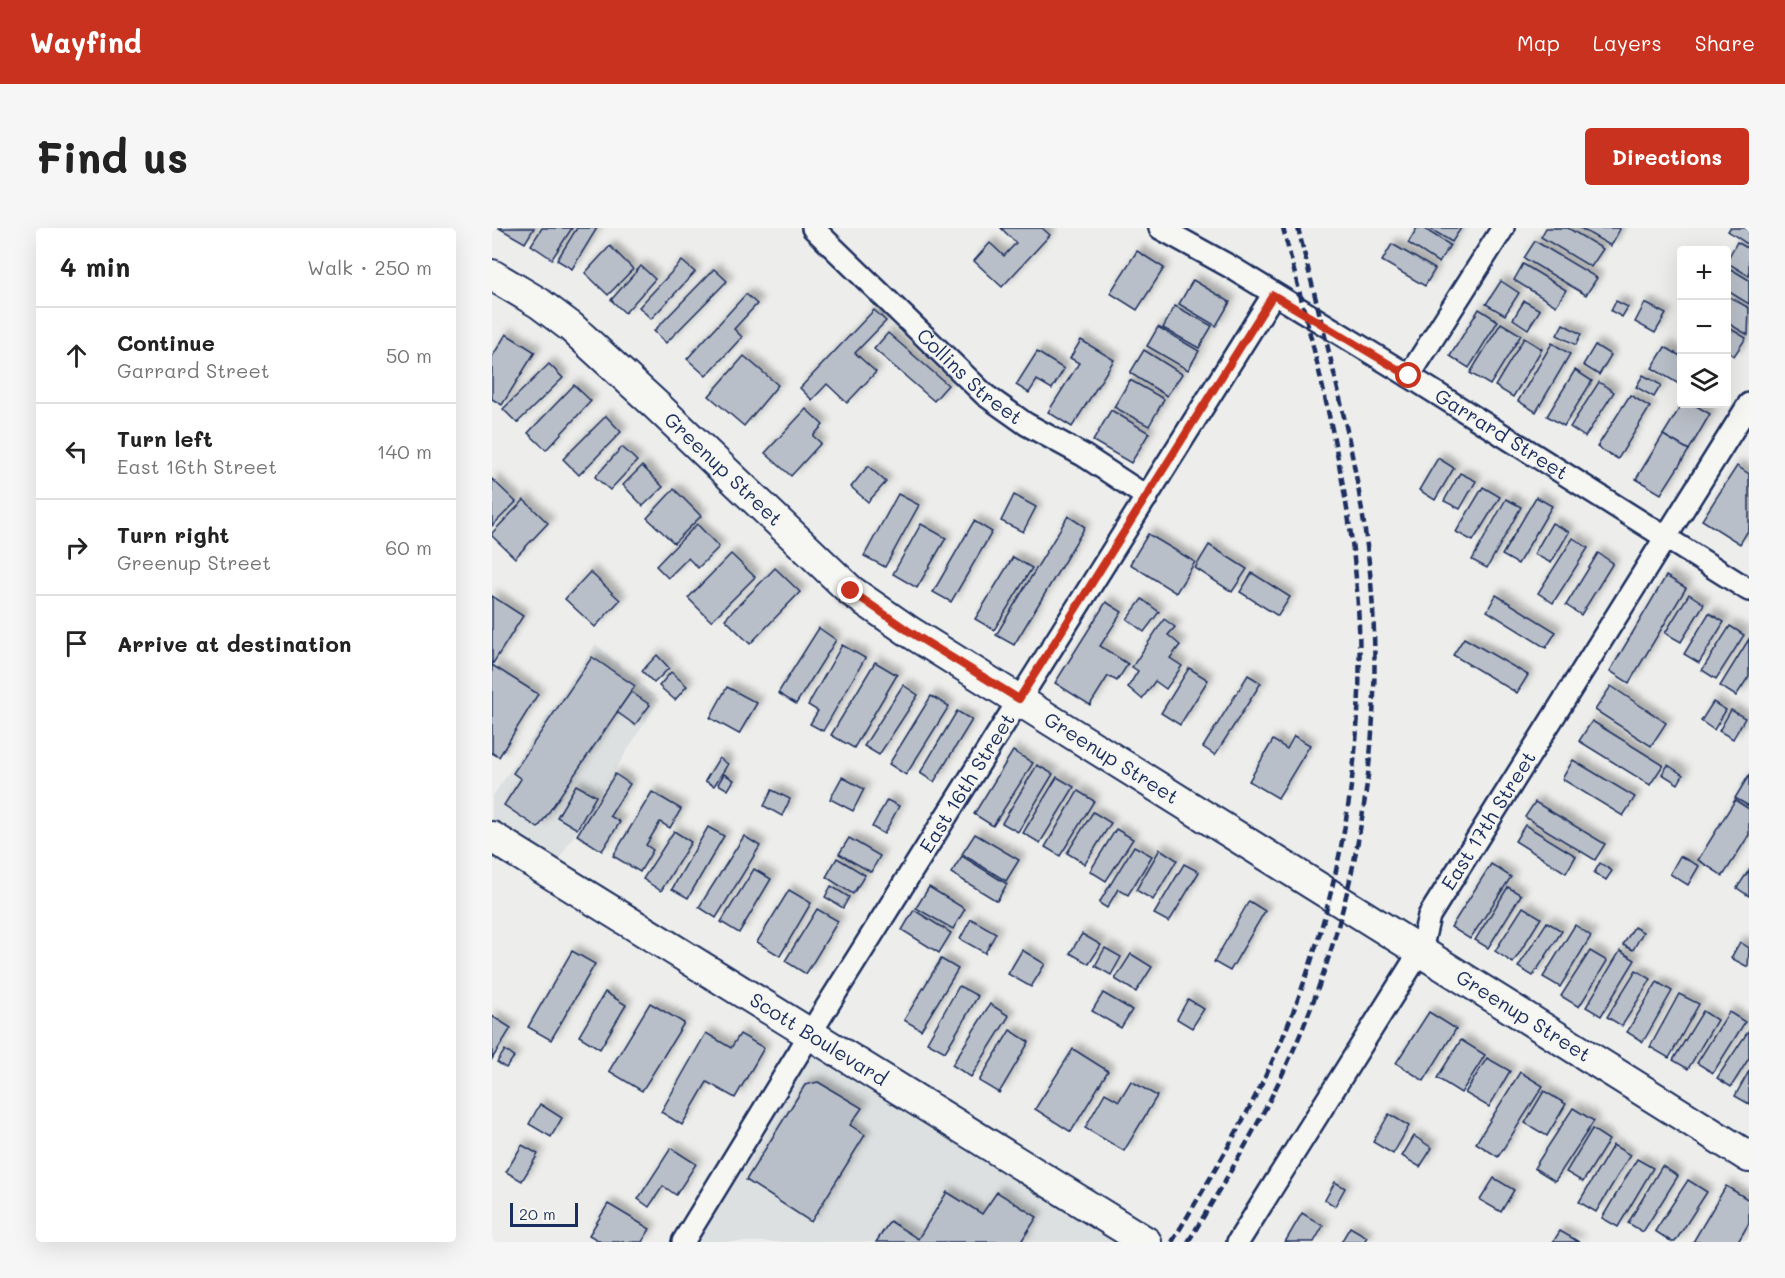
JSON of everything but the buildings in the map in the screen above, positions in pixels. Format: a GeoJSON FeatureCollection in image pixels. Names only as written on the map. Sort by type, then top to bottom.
{"type":"FeatureCollection","features":[{"type":"Feature","properties":{"kind":"main road","name":"Greenup Street"},"geometry":{"type":"LineString","coordinates":[[492,275],[539,303],[571,327],[657,405],[851,591],[910,632],[1749,1156]]}},
{"type":"Feature","properties":{"kind":"main road","name":"Scott Boulevard"},"geometry":{"type":"LineString","coordinates":[[492,837],[1146,1242]]}},
{"type":"Feature","properties":{"kind":"street","name":"Collins Street"},"geometry":{"type":"LineString","coordinates":[[813,228],[985,396],[1026,424],[1083,455],[1147,497]]}},
{"type":"Feature","properties":{"kind":"street","name":"Garrard Street"},"geometry":{"type":"LineString","coordinates":[[1160,228],[1229,266],[1273,295],[1409,376],[1749,590]]}},
{"type":"Feature","properties":{"kind":"street"},"geometry":{"type":"LineString","coordinates":[[1409,376],[1503,228]]}},
{"type":"Feature","properties":{"kind":"street","name":"East 16th Street"},"geometry":{"type":"LineString","coordinates":[[682,1242],[1273,295]]}},
{"type":"Feature","properties":{"kind":"street","name":"East 17th Street"},"geometry":{"type":"LineString","coordinates":[[1238,1242],[1421,950],[1429,916],[1749,404]]}},
{"type":"Feature","properties":{"kind":"shaded area"},"geometry":{"type":"Polygon","coordinates":[[[596,644],[659,700],[551,872],[492,837],[492,797],[596,644]]]}},
{"type":"Feature","properties":{"kind":"shaded area"},"geometry":{"type":"Polygon","coordinates":[[[812,1034],[1130,1242],[683,1242],[812,1034]]]}},
{"type":"Feature","properties":{"kind":"railway"},"geometry":{"type":"LineString","coordinates":[[1172,1242],[1251,1105],[1289,1021],[1313,954],[1332,886],[1346,816],[1356,746],[1359,675],[1358,605],[1351,535],[1330,419],[1283,228]]}},
{"type":"Feature","properties":{"kind":"railway"},"geometry":{"type":"LineString","coordinates":[[1188,1242],[1270,1100],[1316,994],[1351,877],[1370,755],[1374,694],[1374,633],[1365,528],[1340,399],[1298,228]]}},
{"type":"Feature","properties":{"kind":"route"},"geometry":{"type":"LineString","coordinates":[[851,591],[910,632],[1019,699],[1273,295],[1409,376]]}}]}
